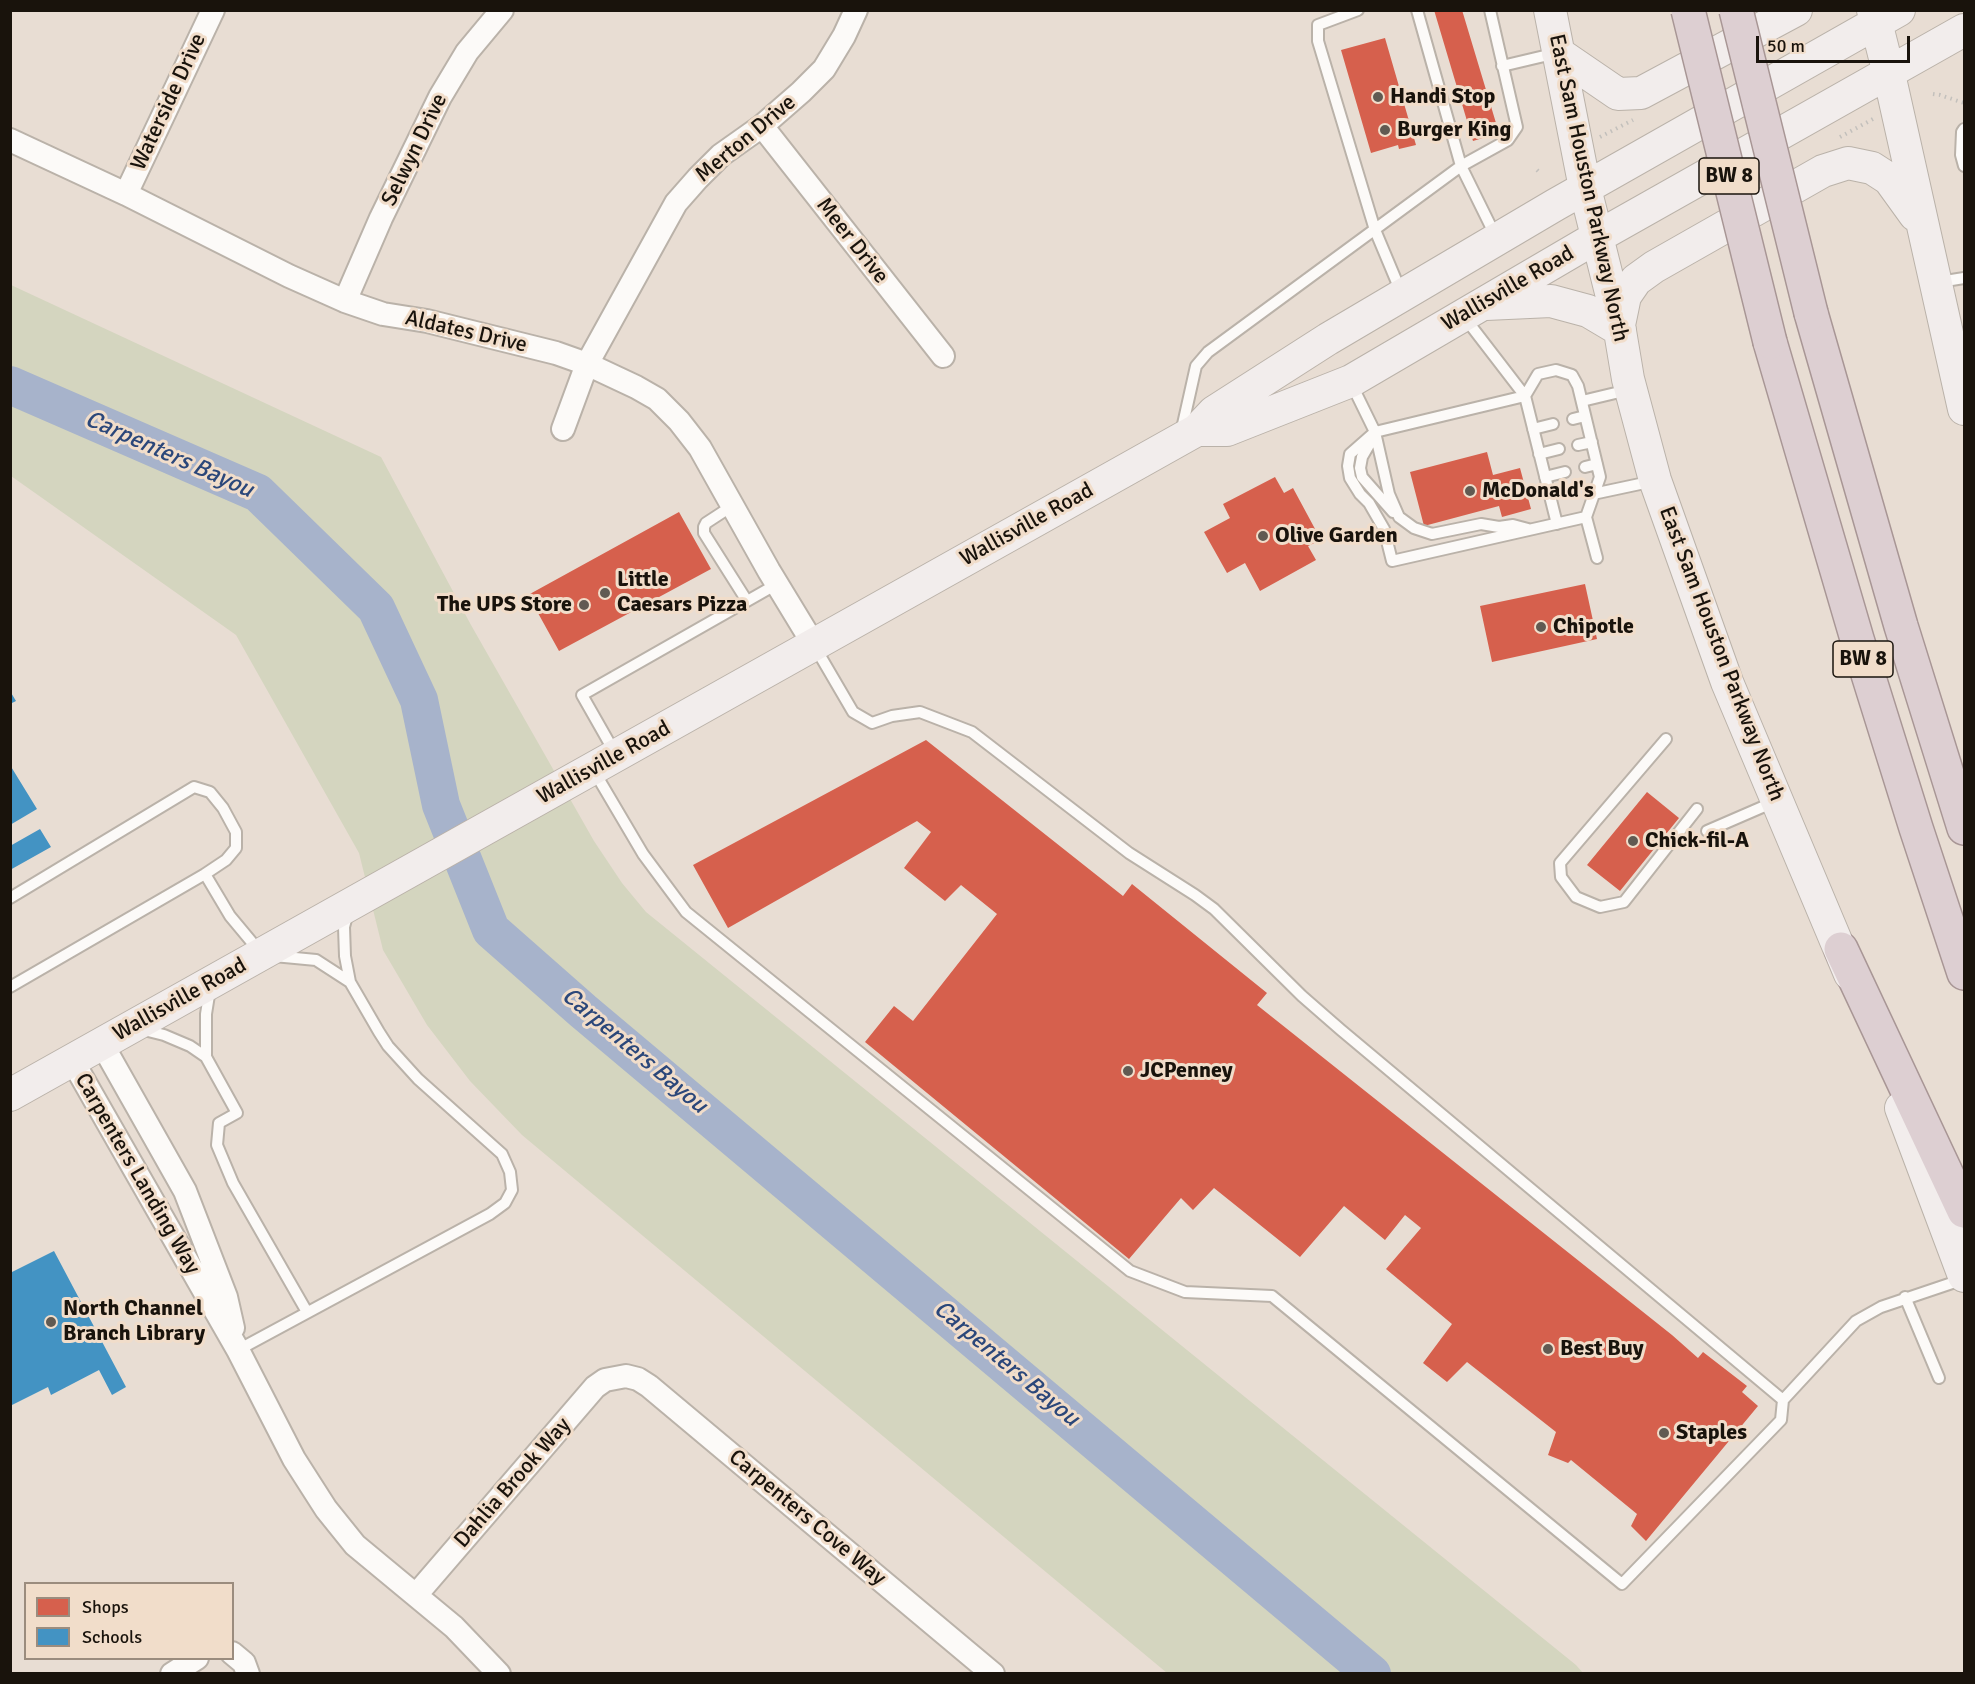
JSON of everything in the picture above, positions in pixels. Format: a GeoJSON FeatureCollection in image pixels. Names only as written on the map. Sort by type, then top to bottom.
{"type":"FeatureCollection","features":[{"type":"Feature","properties":{"kind":"highway","name":"BW 8"},"geometry":{"type":"LineString","coordinates":[[1688,10],[1770,342],[1857,639],[1916,828],[1965,973]]}},
{"type":"Feature","properties":{"kind":"highway","name":"BW 8"},"geometry":{"type":"LineString","coordinates":[[1736,10],[1811,313],[1901,626],[1965,828]]}},
{"type":"Feature","properties":{"kind":"highway"},"geometry":{"type":"LineString","coordinates":[[1841,949],[1965,1211]]}},
{"type":"Feature","properties":{"kind":"main road","name":"East Sam Houston Parkway North"},"geometry":{"type":"LineString","coordinates":[[1550,10],[1585,188],[1619,328],[1631,389],[1655,480],[1727,682],[1841,949],[1965,1278]]}},
{"type":"Feature","properties":{"kind":"main road"},"geometry":{"type":"LineString","coordinates":[[1558,53],[1618,93],[1641,93],[1796,10]]}},
{"type":"Feature","properties":{"kind":"main road"},"geometry":{"type":"LineString","coordinates":[[1882,15],[1889,74],[1923,225]]}},
{"type":"Feature","properties":{"kind":"main road","name":"Wallisville Road"},"geometry":{"type":"LineString","coordinates":[[10,1095],[1188,435],[1214,412],[1328,339],[1882,15]]}},
{"type":"Feature","properties":{"kind":"main road","name":"Wallisville Road"},"geometry":{"type":"LineString","coordinates":[[1188,435],[1227,430],[1351,381],[1597,237],[1965,30]]}},
{"type":"Feature","properties":{"kind":"main road"},"geometry":{"type":"LineString","coordinates":[[1472,310],[1551,301],[1588,311],[1619,328],[1625,296],[1636,280],[1823,171],[1848,163],[1872,168],[1889,179],[1923,225],[1950,280],[1965,409]]}},
{"type":"Feature","properties":{"kind":"street","name":"Waterside Drive"},"geometry":{"type":"LineString","coordinates":[[126,194],[213,10]]}},
{"type":"Feature","properties":{"kind":"street","name":"Selwyn Drive"},"geometry":{"type":"LineString","coordinates":[[345,301],[381,218],[444,89],[467,52],[502,10]]}},
{"type":"Feature","properties":{"kind":"street","name":"Merton Drive"},"geometry":{"type":"LineString","coordinates":[[563,429],[587,364],[676,203],[721,155],[762,126],[801,93],[824,69],[844,36],[856,10]]}},
{"type":"Feature","properties":{"kind":"street","name":"Meer Drive"},"geometry":{"type":"LineString","coordinates":[[762,126],[943,356]]}},
{"type":"Feature","properties":{"kind":"street","name":"Aldates Drive"},"geometry":{"type":"LineString","coordinates":[[10,140],[345,301],[383,314],[427,321],[503,339],[587,364],[657,399],[680,421],[700,448],[814,645]]}},
{"type":"Feature","properties":{"kind":"street","name":"Carpenters Landing Way"},"geometry":{"type":"LineString","coordinates":[[102,1044],[185,1191],[226,1297],[238,1350]]}},
{"type":"Feature","properties":{"kind":"street","name":"Carpenters Landing Way"},"geometry":{"type":"LineString","coordinates":[[72,1060],[238,1350],[294,1459],[326,1509],[355,1545],[468,1640],[499,1674]]}},
{"type":"Feature","properties":{"kind":"street","name":"Carpenters Cove Way"},"geometry":{"type":"LineString","coordinates":[[614,1377],[626,1376],[638,1379],[649,1386],[993,1674]]}},
{"type":"Feature","properties":{"kind":"street","name":"Dahlia Brook Way"},"geometry":{"type":"LineString","coordinates":[[416,1595],[596,1387],[614,1377]]}},
{"type":"Feature","properties":{"kind":"street"},"geometry":{"type":"LineString","coordinates":[[234,1655],[244,1663],[248,1674]]}},
{"type":"Feature","properties":{"kind":"street"},"geometry":{"type":"LineString","coordinates":[[172,1674],[195,1660]]}},
{"type":"Feature","properties":{"kind":"lane"},"geometry":{"type":"LineString","coordinates":[[1358,10],[1318,25],[1318,31],[1322,53],[1375,230],[1403,295]]}},
{"type":"Feature","properties":{"kind":"lane"},"geometry":{"type":"LineString","coordinates":[[1417,10],[1461,166],[1497,240]]}},
{"type":"Feature","properties":{"kind":"lane"},"geometry":{"type":"LineString","coordinates":[[1188,435],[1196,366],[1208,352],[1461,166],[1508,140],[1517,127],[1490,10]]}},
{"type":"Feature","properties":{"kind":"lane"},"geometry":{"type":"LineString","coordinates":[[1502,66],[1558,53]]}},
{"type":"Feature","properties":{"kind":"lane"},"geometry":{"type":"LineString","coordinates":[[1965,129],[1962,132],[1961,154],[1965,165]]}},
{"type":"Feature","properties":{"kind":"lane"},"geometry":{"type":"LineString","coordinates":[[1472,310],[1524,396],[1557,524]]}},
{"type":"Feature","properties":{"kind":"lane"},"geometry":{"type":"LineString","coordinates":[[1586,517],[1392,561],[1384,529],[1369,503],[1350,478],[1350,454],[1375,432],[1524,396],[1538,374],[1556,370],[1572,375],[1578,386],[1600,477],[1586,517],[1597,558]]}},
{"type":"Feature","properties":{"kind":"lane"},"geometry":{"type":"LineString","coordinates":[[1351,381],[1375,432],[1389,494],[1399,517]]}},
{"type":"Feature","properties":{"kind":"lane"},"geometry":{"type":"LineString","coordinates":[[1582,401],[1631,389]]}},
{"type":"Feature","properties":{"kind":"lane"},"geometry":{"type":"LineString","coordinates":[[1573,419],[1585,416]]}},
{"type":"Feature","properties":{"kind":"lane"},"geometry":{"type":"LineString","coordinates":[[1533,429],[1553,424]]}},
{"type":"Feature","properties":{"kind":"lane"},"geometry":{"type":"LineString","coordinates":[[1375,432],[1362,457],[1360,468],[1362,477],[1399,517],[1414,528],[1432,534],[1481,524],[1499,527],[1513,525],[1530,530]]}},
{"type":"Feature","properties":{"kind":"lane"},"geometry":{"type":"LineString","coordinates":[[1578,445],[1592,442]]}},
{"type":"Feature","properties":{"kind":"lane"},"geometry":{"type":"LineString","coordinates":[[1539,454],[1559,449]]}},
{"type":"Feature","properties":{"kind":"lane"},"geometry":{"type":"LineString","coordinates":[[1585,467],[1597,464]]}},
{"type":"Feature","properties":{"kind":"lane"},"geometry":{"type":"LineString","coordinates":[[1545,477],[1565,472]]}},
{"type":"Feature","properties":{"kind":"lane"},"geometry":{"type":"LineString","coordinates":[[1593,494],[1655,480]]}},
{"type":"Feature","properties":{"kind":"lane"},"geometry":{"type":"LineString","coordinates":[[732,506],[706,523],[704,533],[747,601]]}},
{"type":"Feature","properties":{"kind":"lane"},"geometry":{"type":"LineString","coordinates":[[777,584],[582,695],[605,762],[643,854],[686,912],[1130,1270],[1185,1292],[1272,1296],[1622,1584],[1781,1420],[1783,1400],[1856,1321],[1881,1307],[1965,1278]]}},
{"type":"Feature","properties":{"kind":"lane"},"geometry":{"type":"LineString","coordinates":[[814,645],[853,712],[872,723],[900,714],[920,712],[972,732],[1129,853],[1214,909],[1302,996],[1350,1038],[1783,1400]]}},
{"type":"Feature","properties":{"kind":"lane"},"geometry":{"type":"LineString","coordinates":[[1666,739],[1560,863],[1561,877],[1576,897],[1600,907],[1624,902],[1697,809]]}},
{"type":"Feature","properties":{"kind":"lane"},"geometry":{"type":"LineString","coordinates":[[10,898],[194,787],[210,792],[223,808],[236,832],[236,848],[225,860],[205,874],[10,987]]}},
{"type":"Feature","properties":{"kind":"lane"},"geometry":{"type":"LineString","coordinates":[[1707,831],[1777,801]]}},
{"type":"Feature","properties":{"kind":"lane"},"geometry":{"type":"LineString","coordinates":[[205,874],[230,916],[261,954],[316,960],[350,982]]}},
{"type":"Feature","properties":{"kind":"lane"},"geometry":{"type":"LineString","coordinates":[[238,1350],[490,1214],[505,1203],[512,1190],[510,1172],[502,1154],[418,1078],[388,1046],[350,982],[345,956],[344,927],[350,904]]}},
{"type":"Feature","properties":{"kind":"lane"},"geometry":{"type":"LineString","coordinates":[[206,1057],[206,1014],[211,983]]}},
{"type":"Feature","properties":{"kind":"lane"},"geometry":{"type":"LineString","coordinates":[[132,1027],[164,1035],[190,1046],[206,1057],[237,1113],[219,1123],[217,1145],[233,1183],[307,1312]]}},
{"type":"Feature","properties":{"kind":"lane"},"geometry":{"type":"LineString","coordinates":[[1905,1298],[1939,1378]]}},
{"type":"Feature","properties":{"kind":"path"},"geometry":{"type":"LineString","coordinates":[[1933,94],[1965,104]]}},
{"type":"Feature","properties":{"kind":"green space"},"geometry":{"type":"Polygon","coordinates":[[[11,285],[381,457],[471,625],[594,841],[622,883],[646,912],[1583,1673],[1167,1673],[522,1135],[470,1081],[427,1025],[383,950],[359,853],[236,635],[11,476],[11,285]]]}},
{"type":"Feature","properties":{"kind":"building: Shops"},"geometry":{"type":"Polygon","coordinates":[[[1434,10],[1462,10],[1499,133],[1473,141],[1434,10]]]}},
{"type":"Feature","properties":{"kind":"building: Shops","name":"Handi Stop"},"geometry":{"type":"Polygon","coordinates":[[[1385,38],[1416,145],[1399,149],[1398,145],[1371,153],[1341,50],[1385,38]]]}},
{"type":"Feature","properties":{"kind":"building: Shops","name":"McDonald's"},"geometry":{"type":"Polygon","coordinates":[[[1487,452],[1493,475],[1520,468],[1531,509],[1502,517],[1499,506],[1424,526],[1410,472],[1487,452]]]}},
{"type":"Feature","properties":{"kind":"building: Shops","name":"Olive Garden"},"geometry":{"type":"Polygon","coordinates":[[[1275,477],[1284,493],[1293,488],[1321,540],[1308,546],[1316,560],[1260,591],[1245,563],[1227,573],[1204,532],[1230,518],[1223,504],[1275,477]]]}},
{"type":"Feature","properties":{"kind":"building: Shops"},"geometry":{"type":"Polygon","coordinates":[[[679,512],[711,569],[559,651],[528,595],[679,512]]]}},
{"type":"Feature","properties":{"kind":"building: Shops"},"geometry":{"type":"Polygon","coordinates":[[[1585,584],[1597,639],[1492,662],[1480,606],[1585,584]]]}},
{"type":"Feature","properties":{"kind":"building: Shops"},"geometry":{"type":"Polygon","coordinates":[[[926,740],[1123,896],[1132,884],[1267,993],[1257,1005],[1698,1358],[1703,1352],[1747,1386],[1742,1392],[1758,1406],[1646,1541],[1631,1526],[1637,1514],[1571,1460],[1568,1463],[1548,1455],[1556,1432],[1467,1362],[1447,1382],[1423,1363],[1452,1324],[1386,1269],[1421,1228],[1405,1215],[1385,1240],[1344,1206],[1300,1257],[1214,1188],[1193,1210],[1181,1198],[1129,1259],[865,1042],[894,1006],[913,1021],[997,914],[961,885],[945,901],[904,868],[931,832],[917,821],[728,928],[693,865],[926,740]]]}},
{"type":"Feature","properties":{"kind":"building: Shops","name":"Chick-fil-A"},"geometry":{"type":"Polygon","coordinates":[[[1647,792],[1679,818],[1620,891],[1587,865],[1647,792]]]}},
{"type":"Feature","properties":{"kind":"building: Schools"},"geometry":{"type":"Polygon","coordinates":[[[10,691],[16,701],[10,704],[10,691]]]}},
{"type":"Feature","properties":{"kind":"building: Schools"},"geometry":{"type":"Polygon","coordinates":[[[10,765],[37,809],[10,825],[10,765]]]}},
{"type":"Feature","properties":{"kind":"building: Schools"},"geometry":{"type":"Polygon","coordinates":[[[40,829],[51,847],[10,870],[10,846],[40,829]]]}},
{"type":"Feature","properties":{"kind":"building: Schools","name":"North Channel Branch Library"},"geometry":{"type":"Polygon","coordinates":[[[54,1251],[126,1387],[112,1395],[99,1370],[51,1395],[48,1387],[12,1405],[10,1402],[10,1273],[54,1251]]]}},
{"type":"Feature","properties":{"kind":"waterway","name":"Carpenters Bayou"},"geometry":{"type":"LineString","coordinates":[[10,385],[258,493],[376,608],[419,700],[441,805],[491,930],[583,1011],[1372,1674]]}},
{"type":"Feature","properties":{"kind":"place","name":"Handi Stop"},"geometry":{"type":"Point","coordinates":[1378,97]}},
{"type":"Feature","properties":{"kind":"place","name":"Burger King"},"geometry":{"type":"Point","coordinates":[1385,130]}},
{"type":"Feature","properties":{"kind":"place","name":"McDonald's"},"geometry":{"type":"Point","coordinates":[1470,491]}},
{"type":"Feature","properties":{"kind":"place","name":"Olive Garden"},"geometry":{"type":"Point","coordinates":[1263,536]}},
{"type":"Feature","properties":{"kind":"place","name":"Little Caesars Pizza"},"geometry":{"type":"Point","coordinates":[605,593]}},
{"type":"Feature","properties":{"kind":"place","name":"The UPS Store"},"geometry":{"type":"Point","coordinates":[584,605]}},
{"type":"Feature","properties":{"kind":"place","name":"Chipotle"},"geometry":{"type":"Point","coordinates":[1541,627]}},
{"type":"Feature","properties":{"kind":"place","name":"Chick-fil-A"},"geometry":{"type":"Point","coordinates":[1633,841]}},
{"type":"Feature","properties":{"kind":"place","name":"JCPenney"},"geometry":{"type":"Point","coordinates":[1128,1071]}},
{"type":"Feature","properties":{"kind":"place","name":"North Channel Branch Library"},"geometry":{"type":"Point","coordinates":[51,1322]}},
{"type":"Feature","properties":{"kind":"place","name":"Best Buy"},"geometry":{"type":"Point","coordinates":[1548,1349]}},
{"type":"Feature","properties":{"kind":"place","name":"Staples"},"geometry":{"type":"Point","coordinates":[1664,1433]}}]}
